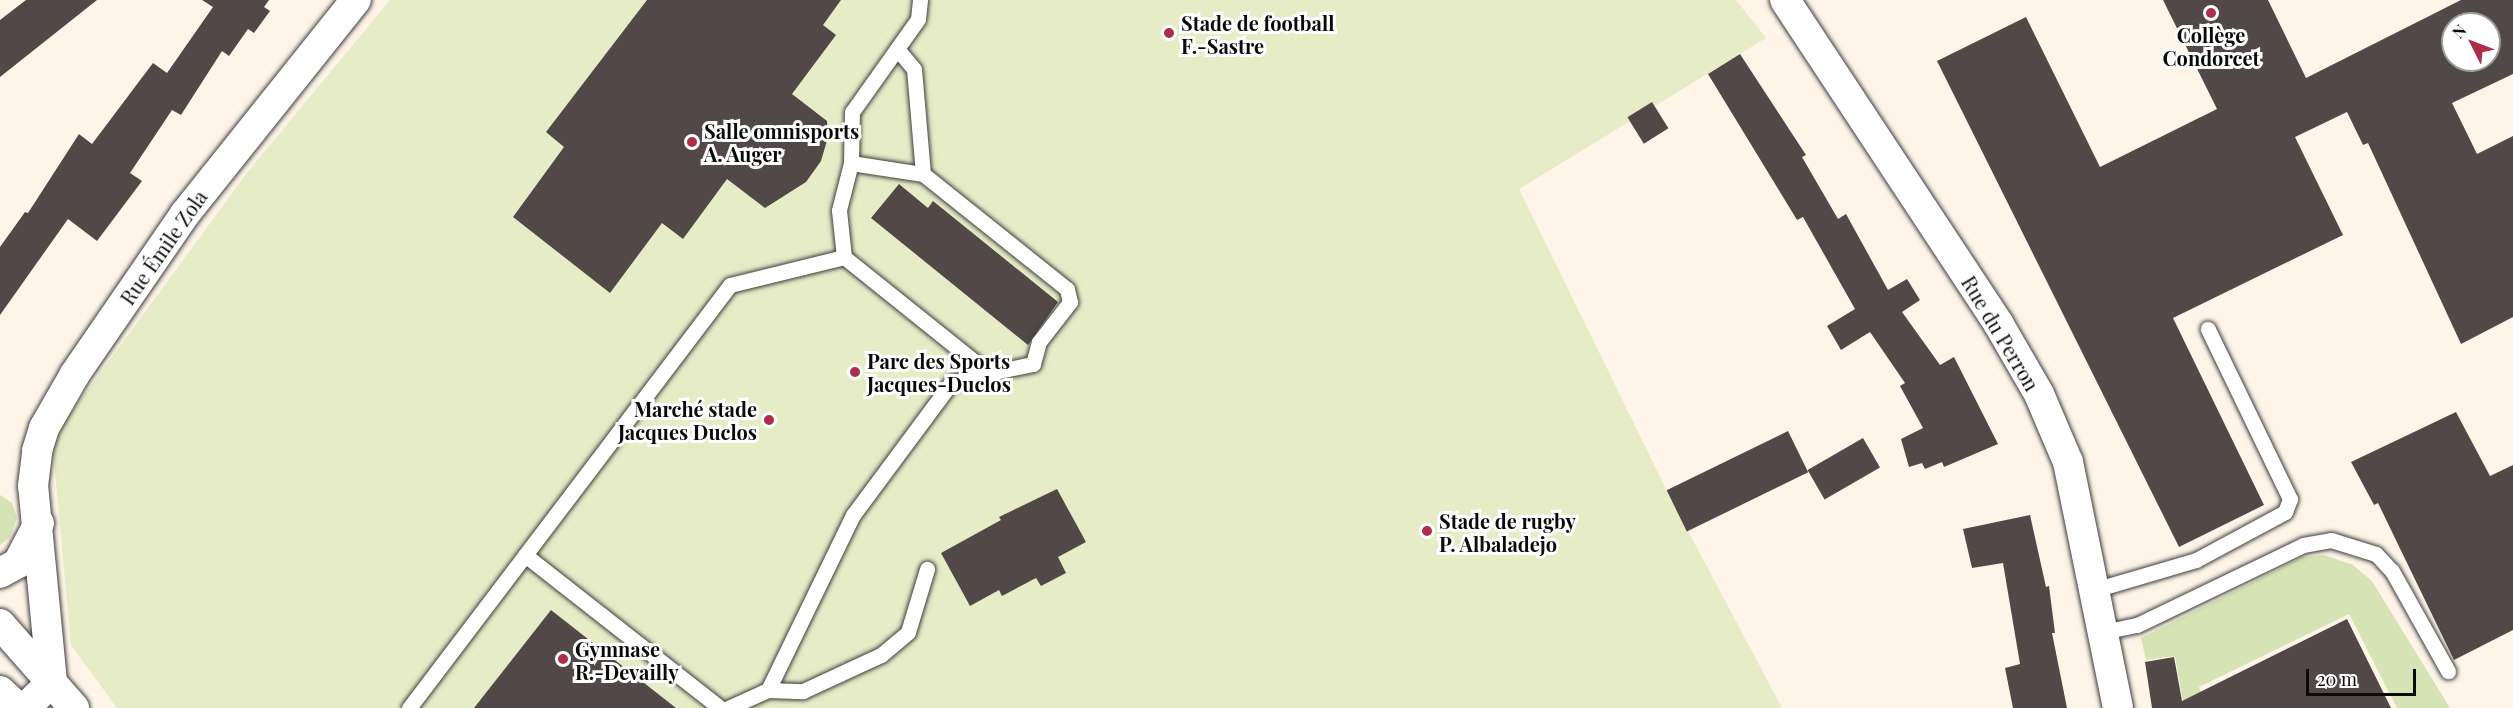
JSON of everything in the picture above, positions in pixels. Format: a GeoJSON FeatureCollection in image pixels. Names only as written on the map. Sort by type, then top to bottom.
{"type":"FeatureCollection","features":[{"type":"Feature","properties":{"kind":"street","name":"Rue Émile Zola"},"geometry":{"type":"LineString","coordinates":[[52,682],[39,523],[33,486],[37,451],[65,390],[192,205],[356,0]]}},
{"type":"Feature","properties":{"kind":"street","name":"Rue du Perron"},"geometry":{"type":"LineString","coordinates":[[1785,0],[1998,323],[2039,394],[2068,462],[2118,708]]}},
{"type":"Feature","properties":{"kind":"street"},"geometry":{"type":"LineString","coordinates":[[0,573],[18,563],[39,523]]}},
{"type":"Feature","properties":{"kind":"street"},"geometry":{"type":"LineString","coordinates":[[0,624],[74,708]]}},
{"type":"Feature","properties":{"kind":"street"},"geometry":{"type":"LineString","coordinates":[[25,708],[52,682]]}},
{"type":"Feature","properties":{"kind":"street"},"geometry":{"type":"LineString","coordinates":[[0,691],[18,708]]}},
{"type":"Feature","properties":{"kind":"lane"},"geometry":{"type":"LineString","coordinates":[[920,0],[918,19],[852,112],[851,163],[838,210],[844,257],[989,372]]}},
{"type":"Feature","properties":{"kind":"lane"},"geometry":{"type":"LineString","coordinates":[[897,49],[914,69],[923,174]]}},
{"type":"Feature","properties":{"kind":"lane"},"geometry":{"type":"LineString","coordinates":[[768,690],[853,514],[951,382],[1033,364],[1039,342],[1070,302],[1067,289],[923,174],[851,163]]}},
{"type":"Feature","properties":{"kind":"lane"},"geometry":{"type":"LineString","coordinates":[[409,708],[730,285],[844,257]]}},
{"type":"Feature","properties":{"kind":"lane"},"geometry":{"type":"LineString","coordinates":[[2094,590],[2196,560],[2286,512],[2290,499],[2208,329]]}},
{"type":"Feature","properties":{"kind":"lane"},"geometry":{"type":"LineString","coordinates":[[2103,632],[2137,625],[2303,545],[2331,540],[2376,554],[2392,571],[2448,671]]}},
{"type":"Feature","properties":{"kind":"lane"},"geometry":{"type":"LineString","coordinates":[[525,555],[720,708]]}},
{"type":"Feature","properties":{"kind":"lane"},"geometry":{"type":"LineString","coordinates":[[728,708],[768,690],[803,691],[881,655],[908,632],[927,569]]}},
{"type":"Feature","properties":{"kind":"green space","name":"Parc des Sports Jacques-Duclos"},"geometry":{"type":"Polygon","coordinates":[[[390,0],[1736,0],[1766,38],[1519,189],[1669,495],[1782,708],[117,708],[71,645],[52,439],[246,174],[390,0]]]}},
{"type":"Feature","properties":{"kind":"green space"},"geometry":{"type":"Polygon","coordinates":[[[0,495],[12,503],[17,518],[10,537],[0,545],[0,495]]]}},
{"type":"Feature","properties":{"kind":"green space"},"geometry":{"type":"Polygon","coordinates":[[[2324,555],[2353,565],[2372,581],[2450,708],[2397,708],[2349,614],[2199,687],[2208,708],[2184,708],[2175,656],[2146,660],[2141,638],[2303,557],[2324,555]]]}},
{"type":"Feature","properties":{"kind":"building"},"geometry":{"type":"Polygon","coordinates":[[[26,0],[97,0],[0,77],[0,20],[26,0]]]}},
{"type":"Feature","properties":{"kind":"building"},"geometry":{"type":"Polygon","coordinates":[[[202,0],[269,0],[264,7],[270,11],[254,33],[248,29],[229,56],[222,51],[181,115],[172,110],[130,173],[142,181],[97,241],[68,219],[0,315],[0,247],[25,212],[28,213],[79,134],[92,144],[153,63],[167,73],[213,7],[202,0]]]}},
{"type":"Feature","properties":{"kind":"building","name":"Salle omnisports A. Auger"},"geometry":{"type":"Polygon","coordinates":[[[647,0],[841,0],[823,25],[836,35],[792,94],[827,121],[828,137],[821,161],[806,182],[765,208],[727,179],[683,239],[662,223],[610,293],[513,217],[564,147],[546,132],[647,0]]]}},
{"type":"Feature","properties":{"kind":"building"},"geometry":{"type":"Polygon","coordinates":[[[2163,0],[2268,0],[2306,78],[2461,0],[2513,0],[2513,74],[2452,103],[2477,154],[2513,136],[2513,317],[2461,344],[2368,143],[2363,145],[2347,112],[2295,137],[2343,235],[2173,318],[2264,505],[2179,547],[1937,61],[2026,17],[2100,167],[2217,109],[2163,0]]]}},
{"type":"Feature","properties":{"kind":"building"},"geometry":{"type":"Polygon","coordinates":[[[1740,54],[1806,155],[1802,157],[1838,219],[1846,214],[1888,290],[1907,279],[1920,300],[1902,312],[1940,365],[1954,357],[1998,444],[1944,467],[1942,462],[1925,469],[1922,463],[1909,467],[1901,439],[1923,428],[1900,386],[1905,383],[1870,332],[1841,350],[1827,326],[1855,309],[1803,217],[1797,220],[1708,74],[1740,54]]]}},
{"type":"Feature","properties":{"kind":"building"},"geometry":{"type":"Polygon","coordinates":[[[1652,102],[1668,128],[1644,144],[1627,117],[1652,102]]]}},
{"type":"Feature","properties":{"kind":"building"},"geometry":{"type":"Polygon","coordinates":[[[899,184],[928,208],[933,201],[1058,302],[1028,345],[871,218],[899,184]]]}},
{"type":"Feature","properties":{"kind":"building"},"geometry":{"type":"Polygon","coordinates":[[[2456,412],[2490,476],[2513,465],[2513,630],[2454,660],[2378,503],[2374,505],[2351,462],[2456,412]]]}},
{"type":"Feature","properties":{"kind":"building"},"geometry":{"type":"Polygon","coordinates":[[[1788,431],[1808,472],[1687,532],[1667,490],[1788,431]]]}},
{"type":"Feature","properties":{"kind":"building"},"geometry":{"type":"Polygon","coordinates":[[[1863,438],[1880,467],[1825,499],[1808,470],[1863,438]]]}},
{"type":"Feature","properties":{"kind":"building"},"geometry":{"type":"Polygon","coordinates":[[[1057,489],[1086,542],[1058,557],[1066,573],[1041,586],[1036,578],[1002,596],[999,590],[970,606],[941,553],[1001,520],[999,517],[1057,489]]]}},
{"type":"Feature","properties":{"kind":"building"},"geometry":{"type":"Polygon","coordinates":[[[2030,515],[2046,587],[2049,586],[2055,633],[2052,633],[2067,708],[2013,708],[2005,668],[2020,664],[2003,563],[1972,568],[1963,529],[2030,515]]]}},
{"type":"Feature","properties":{"kind":"building","name":"Gymnase R.-Devailly"},"geometry":{"type":"Polygon","coordinates":[[[551,610],[676,708],[474,708],[551,610]]]}},
{"type":"Feature","properties":{"kind":"building"},"geometry":{"type":"Polygon","coordinates":[[[2347,619],[2391,708],[2152,708],[2145,662],[2174,657],[2182,701],[2347,619]]]}},
{"type":"Feature","properties":{"kind":"place","name":"Collège Condorcet"},"geometry":{"type":"Point","coordinates":[2211,13]}},
{"type":"Feature","properties":{"kind":"place","name":"Stade de football F.-Sastre"},"geometry":{"type":"Point","coordinates":[1169,33]}},
{"type":"Feature","properties":{"kind":"place","name":"Salle omnisports A. Auger"},"geometry":{"type":"Point","coordinates":[692,142]}},
{"type":"Feature","properties":{"kind":"place","name":"Parc des Sports Jacques-Duclos"},"geometry":{"type":"Point","coordinates":[855,372]}},
{"type":"Feature","properties":{"kind":"place","name":"Marché stade Jacques Duclos"},"geometry":{"type":"Point","coordinates":[769,420]}},
{"type":"Feature","properties":{"kind":"place","name":"Stade de rugby P. Albaladejo"},"geometry":{"type":"Point","coordinates":[1427,531]}},
{"type":"Feature","properties":{"kind":"place","name":"Gymnase R.-Devailly"},"geometry":{"type":"Point","coordinates":[563,659]}}]}
